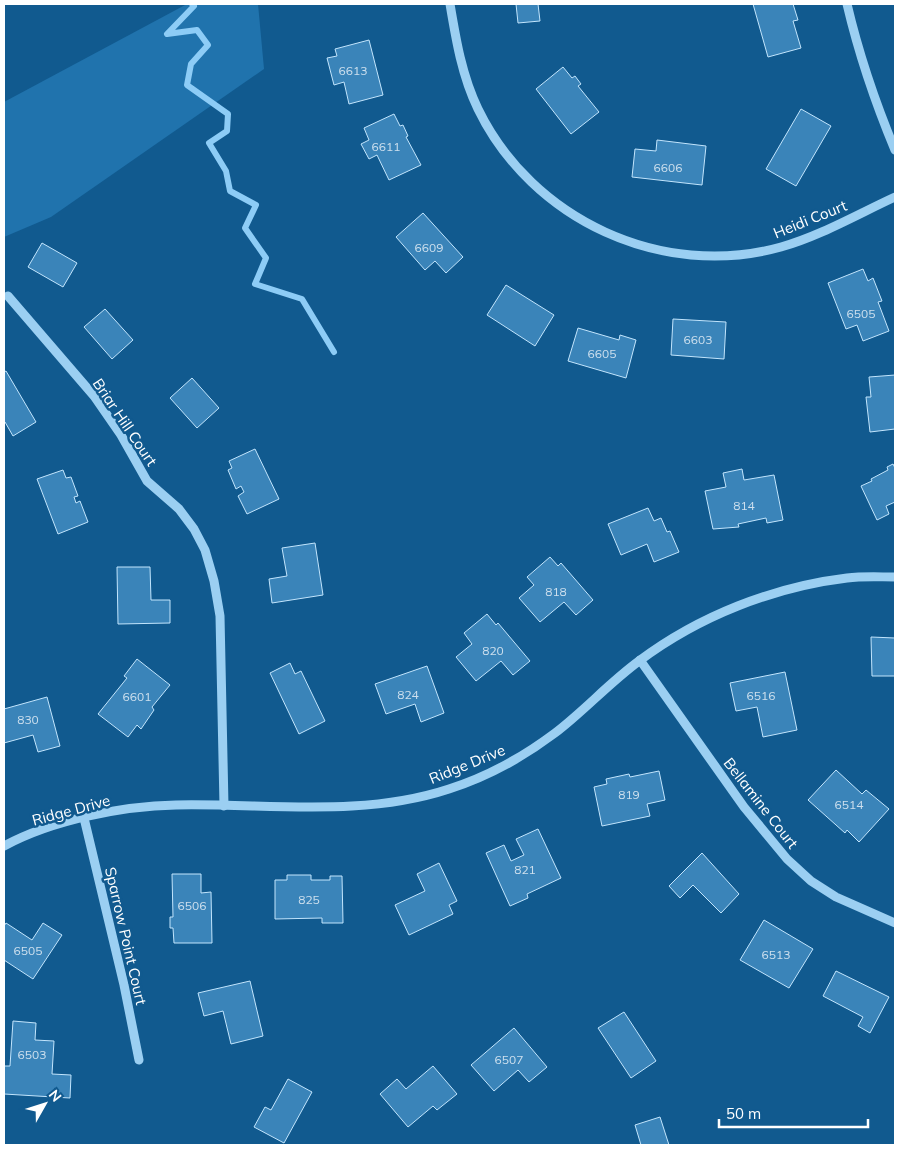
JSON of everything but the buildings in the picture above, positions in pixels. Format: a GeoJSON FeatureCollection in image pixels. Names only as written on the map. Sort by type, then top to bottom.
{"type":"FeatureCollection","features":[{"type":"Feature","properties":{"kind":"street","name":"Heidi Court"},"geometry":{"type":"LineString","coordinates":[[450,4],[463,74],[478,110],[502,149],[543,194],[572,215],[623,241],[660,251],[685,255],[743,254],[780,247],[815,234],[895,197]]}},
{"type":"Feature","properties":{"kind":"street"},"geometry":{"type":"LineString","coordinates":[[847,4],[858,50],[873,98],[895,150]]}},
{"type":"Feature","properties":{"kind":"street","name":"Briar Hill Court"},"geometry":{"type":"LineString","coordinates":[[8,296],[94,396],[121,435],[148,481],[179,509],[194,529],[205,550],[214,581],[220,616],[224,806]]}},
{"type":"Feature","properties":{"kind":"street","name":"Ridge Drive"},"geometry":{"type":"LineString","coordinates":[[4,846],[38,831],[84,818],[131,809],[174,805],[298,808],[355,806],[408,800],[449,789],[490,773],[524,754],[557,731],[640,660],[715,615],[760,597],[802,585],[849,577],[895,576]]}},
{"type":"Feature","properties":{"kind":"street","name":"Bellamine Court"},"geometry":{"type":"LineString","coordinates":[[640,660],[744,807],[786,859],[811,881],[836,897],[895,922]]}},
{"type":"Feature","properties":{"kind":"street","name":"Sparrow Point Court"},"geometry":{"type":"LineString","coordinates":[[84,818],[124,985],[139,1060]]}},
{"type":"Feature","properties":{"kind":"shaded area"},"geometry":{"type":"Polygon","coordinates":[[[187,4],[258,4],[264,69],[51,217],[4,237],[4,102],[187,4]]]}},
{"type":"Feature","properties":{"kind":"waterway"},"geometry":{"type":"LineString","coordinates":[[192,4],[194,6],[167,34],[197,30],[208,45],[191,64],[187,85],[228,114],[227,131],[209,143],[226,171],[230,191],[256,205],[245,228],[266,258],[255,284],[302,299],[334,352]]}}]}
